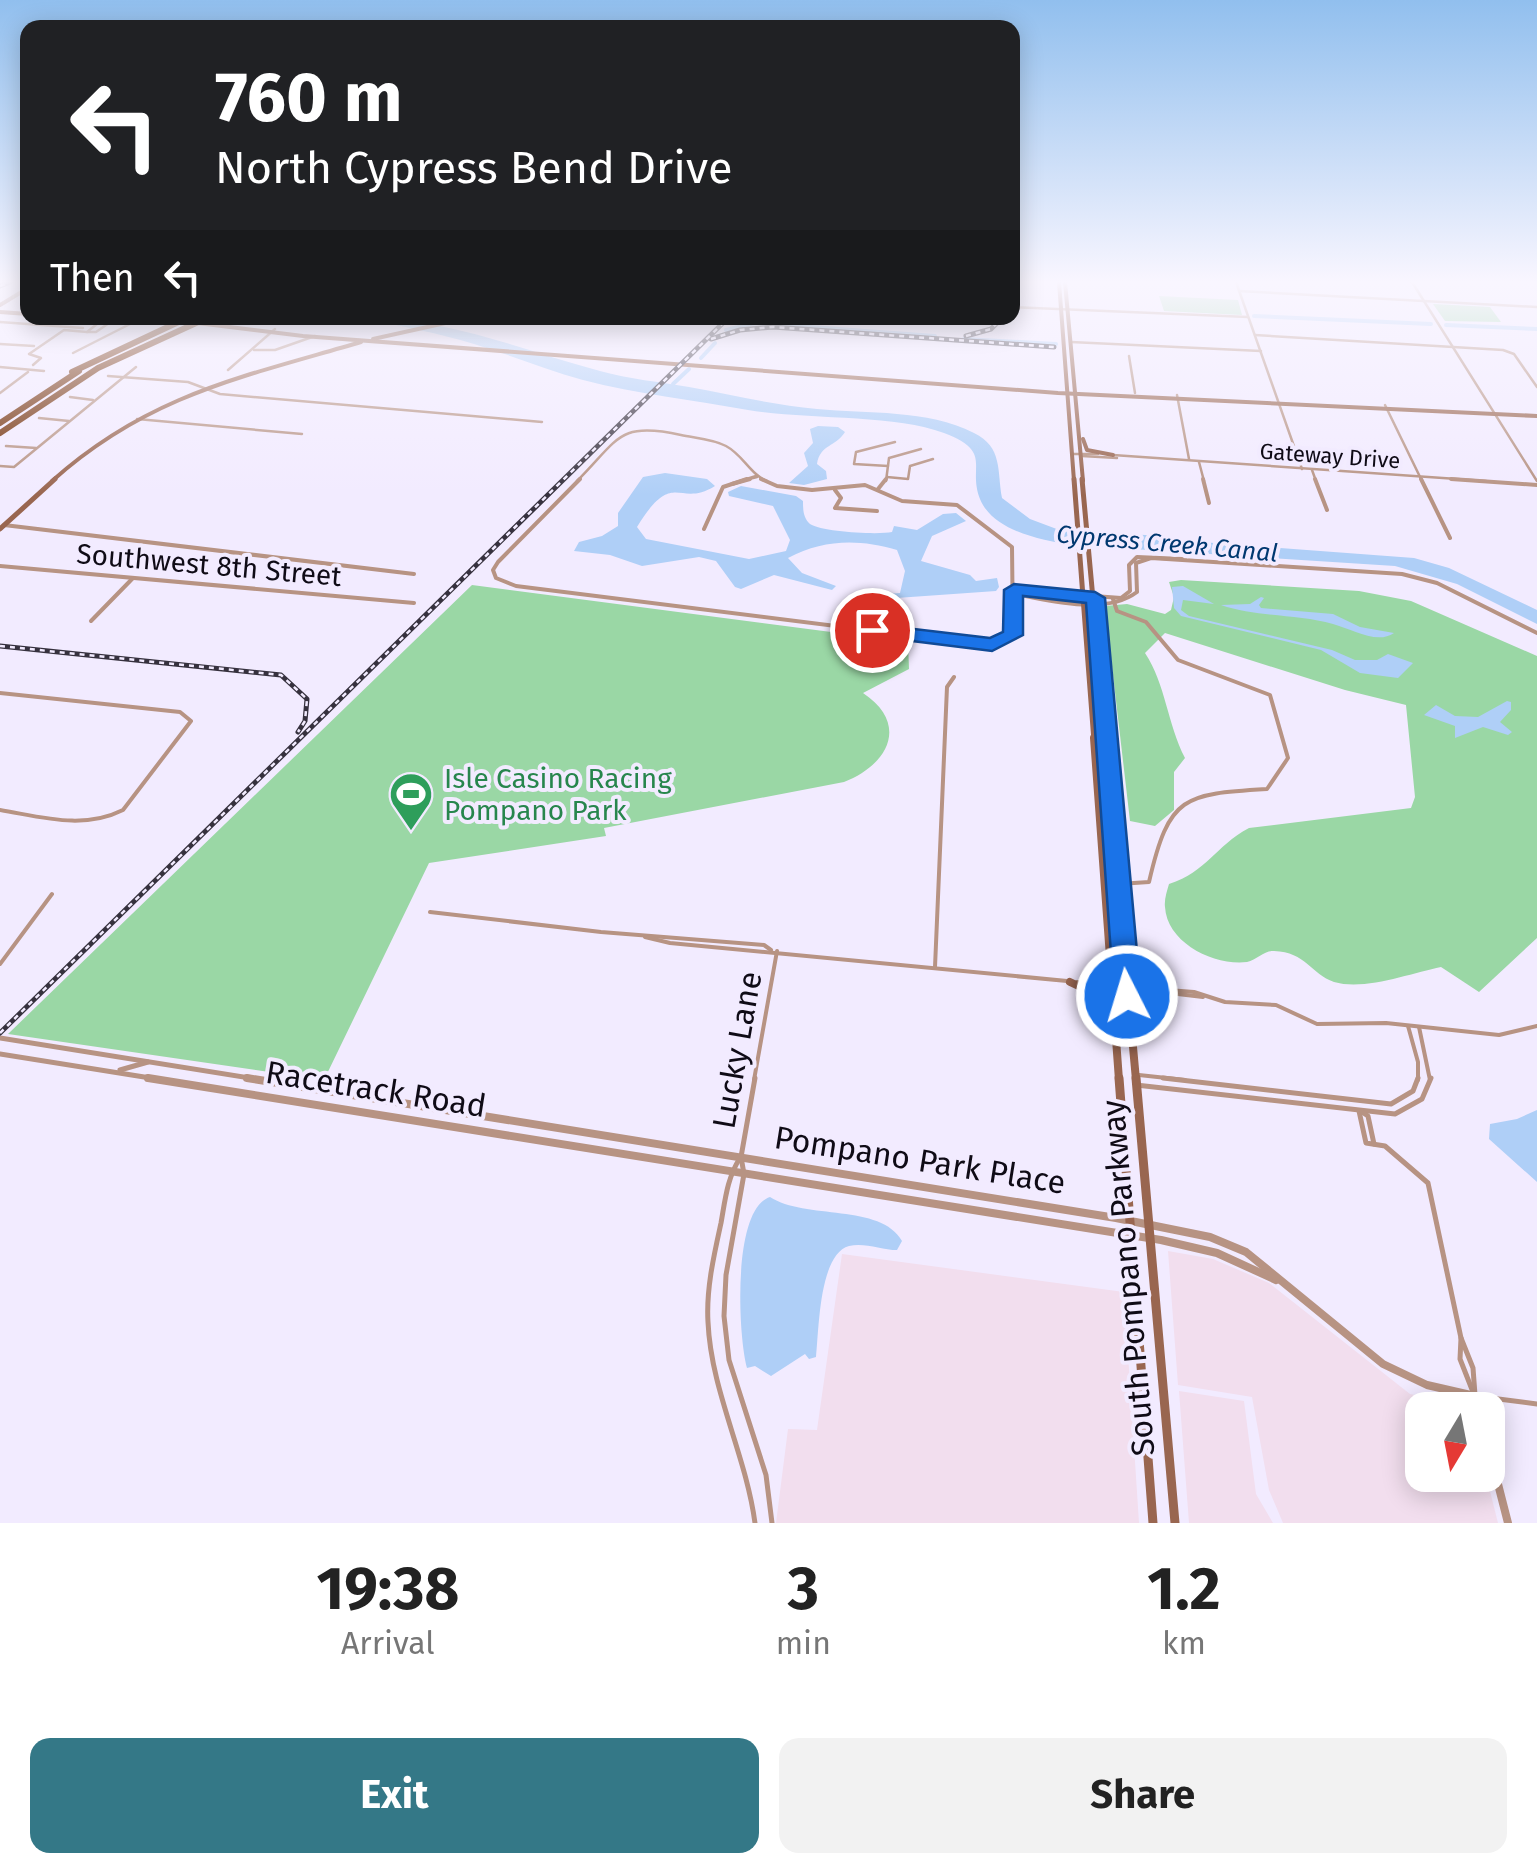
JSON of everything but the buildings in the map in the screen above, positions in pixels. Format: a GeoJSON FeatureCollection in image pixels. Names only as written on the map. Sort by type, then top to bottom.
{"type":"FeatureCollection","features":[{"type":"Feature","properties":{"kind":"highway"},"geometry":{"type":"LineString","coordinates":[[0,426],[76,369],[112,353]]}},
{"type":"Feature","properties":{"kind":"highway"},"geometry":{"type":"LineString","coordinates":[[0,426],[125,353]]}},
{"type":"Feature","properties":{"kind":"main road"},"geometry":{"type":"LineString","coordinates":[[283,362],[308,353]]}},
{"type":"Feature","properties":{"kind":"main road"},"geometry":{"type":"LineString","coordinates":[[2,527],[83,455],[137,418],[201,388],[314,353]]}},
{"type":"Feature","properties":{"kind":"main road"},"geometry":{"type":"LineString","coordinates":[[529,353],[1075,392],[1537,415]]}},
{"type":"Feature","properties":{"kind":"main road"},"geometry":{"type":"LineString","coordinates":[[563,353],[640,360]]}},
{"type":"Feature","properties":{"kind":"main road","name":"South Pompano Parkway"},"geometry":{"type":"LineString","coordinates":[[1065,353],[1153,1523]]}},
{"type":"Feature","properties":{"kind":"main road","name":"South Pompano Parkway"},"geometry":{"type":"LineString","coordinates":[[1071,353],[1175,1523]]}},
{"type":"Feature","properties":{"kind":"main road"},"geometry":{"type":"LineString","coordinates":[[1075,392],[1177,397]]}},
{"type":"Feature","properties":{"kind":"main road"},"geometry":{"type":"LineString","coordinates":[[1078,431],[1087,450],[1112,455]]}},
{"type":"Feature","properties":{"kind":"main road"},"geometry":{"type":"LineString","coordinates":[[1100,826],[1106,835],[1109,873],[1118,884]]}},
{"type":"Feature","properties":{"kind":"main road"},"geometry":{"type":"LineString","coordinates":[[1070,982],[1100,996],[1115,1012]]}},
{"type":"Feature","properties":{"kind":"street"},"geometry":{"type":"LineString","coordinates":[[0,393],[42,358],[30,353]]}},
{"type":"Feature","properties":{"kind":"street"},"geometry":{"type":"LineString","coordinates":[[228,370],[250,353]]}},
{"type":"Feature","properties":{"kind":"street"},"geometry":{"type":"LineString","coordinates":[[1261,353],[1302,470]]}},
{"type":"Feature","properties":{"kind":"street"},"geometry":{"type":"LineString","coordinates":[[1457,353],[1537,483]]}},
{"type":"Feature","properties":{"kind":"street"},"geometry":{"type":"LineString","coordinates":[[1512,353],[1537,387]]}},
{"type":"Feature","properties":{"kind":"street"},"geometry":{"type":"LineString","coordinates":[[1129,356],[1135,393]]}},
{"type":"Feature","properties":{"kind":"street"},"geometry":{"type":"LineString","coordinates":[[0,466],[14,467],[136,367]]}},
{"type":"Feature","properties":{"kind":"street"},"geometry":{"type":"LineString","coordinates":[[0,368],[44,371]]}},
{"type":"Feature","properties":{"kind":"street"},"geometry":{"type":"LineString","coordinates":[[108,376],[183,381],[220,394],[542,422]]}},
{"type":"Feature","properties":{"kind":"street"},"geometry":{"type":"LineString","coordinates":[[70,397],[93,400]]}},
{"type":"Feature","properties":{"kind":"street"},"geometry":{"type":"LineString","coordinates":[[1177,397],[1190,461]]}},
{"type":"Feature","properties":{"kind":"street"},"geometry":{"type":"LineString","coordinates":[[1385,407],[1450,538]]}},
{"type":"Feature","properties":{"kind":"street"},"geometry":{"type":"LineString","coordinates":[[39,418],[68,420]]}},
{"type":"Feature","properties":{"kind":"street"},"geometry":{"type":"LineString","coordinates":[[137,418],[302,434]]}},
{"type":"Feature","properties":{"kind":"street"},"geometry":{"type":"LineString","coordinates":[[654,428],[712,440],[740,455],[756,476],[788,488],[834,488],[859,484],[902,500],[950,504],[967,510],[1012,547],[1013,635],[992,644],[502,583],[493,570],[630,430],[654,428]]}},
{"type":"Feature","properties":{"kind":"street"},"geometry":{"type":"LineString","coordinates":[[888,466],[854,464],[856,452],[895,442]]}},
{"type":"Feature","properties":{"kind":"street"},"geometry":{"type":"LineString","coordinates":[[6,446],[36,448]]}},
{"type":"Feature","properties":{"kind":"street"},"geometry":{"type":"LineString","coordinates":[[878,489],[887,478],[889,458],[922,449]]}},
{"type":"Feature","properties":{"kind":"street","name":"Gateway Drive"},"geometry":{"type":"LineString","coordinates":[[1072,454],[1122,457]]}},
{"type":"Feature","properties":{"kind":"street","name":"Gateway Drive"},"geometry":{"type":"LineString","coordinates":[[1081,454],[1537,483]]}},
{"type":"Feature","properties":{"kind":"street"},"geometry":{"type":"LineString","coordinates":[[887,478],[908,480],[910,466],[934,459]]}},
{"type":"Feature","properties":{"kind":"street"},"geometry":{"type":"LineString","coordinates":[[1198,462],[1209,504]]}},
{"type":"Feature","properties":{"kind":"street"},"geometry":{"type":"LineString","coordinates":[[1312,470],[1327,510]]}},
{"type":"Feature","properties":{"kind":"street"},"geometry":{"type":"LineString","coordinates":[[705,529],[724,489],[756,476]]}},
{"type":"Feature","properties":{"kind":"street"},"geometry":{"type":"LineString","coordinates":[[834,488],[841,498],[834,508],[877,511]]}},
{"type":"Feature","properties":{"kind":"street"},"geometry":{"type":"LineString","coordinates":[[2,527],[414,574]]}},
{"type":"Feature","properties":{"kind":"street"},"geometry":{"type":"LineString","coordinates":[[1014,592],[1113,601],[1130,591],[1129,565],[1137,557],[1412,576],[1449,589],[1537,633]]}},
{"type":"Feature","properties":{"kind":"street","name":"Southwest 8th Street"},"geometry":{"type":"LineString","coordinates":[[0,566],[414,602]]}},
{"type":"Feature","properties":{"kind":"street"},"geometry":{"type":"LineString","coordinates":[[91,621],[132,578]]}},
{"type":"Feature","properties":{"kind":"street"},"geometry":{"type":"LineString","coordinates":[[1113,601],[1117,611],[1146,622],[1178,660],[1270,695],[1288,758],[1268,789],[1198,796],[1185,802],[1159,840],[1149,882],[1118,884]]}},
{"type":"Feature","properties":{"kind":"street"},"geometry":{"type":"LineString","coordinates":[[935,967],[947,686],[954,677]]}},
{"type":"Feature","properties":{"kind":"street"},"geometry":{"type":"LineString","coordinates":[[1089,685],[1100,686]]}},
{"type":"Feature","properties":{"kind":"street"},"geometry":{"type":"LineString","coordinates":[[0,694],[180,712],[191,721],[122,810],[112,816],[91,822],[0,810]]}},
{"type":"Feature","properties":{"kind":"street"},"geometry":{"type":"LineString","coordinates":[[0,964],[52,894]]}},
{"type":"Feature","properties":{"kind":"street"},"geometry":{"type":"LineString","coordinates":[[430,912],[645,936],[670,943],[935,967],[1285,1007],[1316,1024],[1408,1026],[1499,1035],[1537,1026]]}},
{"type":"Feature","properties":{"kind":"street","name":"Lucky Lane"},"geometry":{"type":"LineString","coordinates":[[742,1157],[774,951]]}},
{"type":"Feature","properties":{"kind":"street"},"geometry":{"type":"LineString","coordinates":[[1136,1080],[1225,1085],[1390,1104],[1418,1089],[1420,1077],[1408,1026]]}},
{"type":"Feature","properties":{"kind":"street"},"geometry":{"type":"LineString","coordinates":[[1136,1080],[1395,1114],[1422,1102],[1429,1092],[1430,1063],[1419,1027]]}},
{"type":"Feature","properties":{"kind":"street","name":"Racetrack Road"},"geometry":{"type":"LineString","coordinates":[[0,1038],[742,1157]]}},
{"type":"Feature","properties":{"kind":"street","name":"Racetrack Road"},"geometry":{"type":"LineString","coordinates":[[0,1054],[744,1174]]}},
{"type":"Feature","properties":{"kind":"street"},"geometry":{"type":"LineString","coordinates":[[112,1072],[148,1062]]}},
{"type":"Feature","properties":{"kind":"street"},"geometry":{"type":"LineString","coordinates":[[1225,1085],[1228,1095]]}},
{"type":"Feature","properties":{"kind":"street"},"geometry":{"type":"LineString","coordinates":[[1286,1092],[1289,1102]]}},
{"type":"Feature","properties":{"kind":"street"},"geometry":{"type":"LineString","coordinates":[[1359,1110],[1370,1143],[1385,1146],[1428,1183],[1461,1338],[1464,1376],[1473,1392]]}},
{"type":"Feature","properties":{"kind":"street"},"geometry":{"type":"LineString","coordinates":[[742,1157],[731,1172],[713,1279],[709,1338],[747,1472],[755,1523]]}},
{"type":"Feature","properties":{"kind":"street"},"geometry":{"type":"LineString","coordinates":[[742,1157],[744,1174],[727,1279],[725,1335],[765,1471],[772,1523]]}},
{"type":"Feature","properties":{"kind":"street","name":"Pompano Park Place"},"geometry":{"type":"LineString","coordinates":[[742,1157],[1130,1221],[1149,1232]]}},
{"type":"Feature","properties":{"kind":"street","name":"Pompano Park Place"},"geometry":{"type":"LineString","coordinates":[[744,1174],[1131,1236],[1149,1232]]}},
{"type":"Feature","properties":{"kind":"street"},"geometry":{"type":"LineString","coordinates":[[1149,1232],[1224,1253],[1284,1284],[1383,1364],[1427,1385],[1458,1392]]}},
{"type":"Feature","properties":{"kind":"street"},"geometry":{"type":"LineString","coordinates":[[1505,1400],[1537,1404]]}},
{"type":"Feature","properties":{"kind":"street"},"geometry":{"type":"LineString","coordinates":[[1500,1492],[1508,1523]]}},
{"type":"Feature","properties":{"kind":"shaded area"},"geometry":{"type":"Polygon","coordinates":[[[1168,1251],[1213,1259],[1269,1283],[1407,1392],[1405,1492],[1490,1492],[1498,1523],[1283,1523],[1269,1490],[1252,1397],[1178,1385],[1168,1251]]]}},
{"type":"Feature","properties":{"kind":"shaded area"},"geometry":{"type":"Polygon","coordinates":[[[842,1254],[1124,1292],[1139,1523],[776,1523],[788,1429],[817,1430],[842,1254]]]}},
{"type":"Feature","properties":{"kind":"shaded area"},"geometry":{"type":"Polygon","coordinates":[[[1179,1391],[1244,1401],[1256,1494],[1273,1523],[1189,1523],[1179,1391]]]}},
{"type":"Feature","properties":{"kind":"green space"},"geometry":{"type":"Polygon","coordinates":[[[1169,582],[1359,591],[1411,601],[1537,656],[1537,938],[1479,992],[1441,967],[1374,983],[1346,984],[1326,978],[1285,952],[1270,951],[1247,962],[1221,960],[1194,949],[1174,931],[1165,907],[1169,884],[1202,866],[1249,828],[1411,808],[1415,797],[1406,705],[1345,690],[1165,633],[1145,653],[1158,678],[1185,758],[1174,772],[1174,810],[1155,826],[1130,821],[1105,606],[1127,604],[1165,614],[1171,610],[1174,597],[1169,582]]]}},
{"type":"Feature","properties":{"kind":"green space","name":"Isle Casino Racing Pompano Park"},"geometry":{"type":"Polygon","coordinates":[[[472,585],[908,642],[909,669],[863,693],[886,718],[888,743],[872,765],[844,782],[604,828],[606,836],[429,863],[324,1080],[8,1034],[472,585]]]}},
{"type":"Feature","properties":{"kind":"water","name":"Cypress Creek Canal"},"geometry":{"type":"Polygon","coordinates":[[[503,353],[541,353],[611,374],[769,402],[937,420],[974,433],[990,445],[997,461],[1002,498],[1030,519],[1062,531],[1414,558],[1449,568],[1537,610],[1537,624],[1457,584],[1395,566],[1071,545],[1032,537],[995,519],[986,510],[977,487],[974,454],[944,433],[875,420],[771,413],[569,376],[503,353]]]}},
{"type":"Feature","properties":{"kind":"water"},"geometry":{"type":"Polygon","coordinates":[[[838,427],[845,432],[819,457],[817,464],[826,471],[827,479],[804,485],[789,483],[808,466],[804,453],[813,443],[810,429],[838,427]]]}},
{"type":"Feature","properties":{"kind":"water"},"geometry":{"type":"Polygon","coordinates":[[[665,473],[707,479],[715,486],[703,492],[668,494],[660,499],[637,527],[646,539],[749,559],[786,551],[790,540],[773,506],[729,496],[728,492],[741,486],[796,496],[803,501],[810,524],[838,531],[885,533],[892,532],[894,526],[917,530],[943,514],[956,513],[966,521],[932,536],[921,561],[970,575],[976,581],[997,578],[999,587],[996,591],[868,600],[861,596],[900,593],[905,571],[897,550],[869,544],[828,544],[788,558],[802,573],[836,586],[832,590],[774,575],[741,589],[735,587],[716,561],[699,557],[642,566],[610,555],[574,551],[579,542],[602,536],[618,526],[618,513],[643,477],[665,473]]]}},
{"type":"Feature","properties":{"kind":"water"},"geometry":{"type":"Polygon","coordinates":[[[1183,586],[1214,604],[1183,600],[1181,610],[1189,616],[1332,650],[1355,660],[1377,660],[1388,654],[1413,663],[1398,678],[1360,673],[1321,650],[1181,616],[1174,608],[1172,587],[1183,586]]]}},
{"type":"Feature","properties":{"kind":"water"},"geometry":{"type":"Polygon","coordinates":[[[1261,597],[1261,608],[1333,614],[1360,627],[1394,633],[1372,637],[1319,621],[1221,605],[1250,604],[1261,597]]]}},
{"type":"Feature","properties":{"kind":"water"},"geometry":{"type":"Polygon","coordinates":[[[1511,702],[1511,710],[1500,722],[1512,732],[1508,735],[1483,727],[1455,738],[1455,726],[1424,715],[1436,705],[1455,716],[1478,717],[1511,702]]]}},
{"type":"Feature","properties":{"kind":"water"},"geometry":{"type":"Polygon","coordinates":[[[1537,1110],[1537,1182],[1489,1139],[1490,1124],[1537,1110]]]}},
{"type":"Feature","properties":{"kind":"water"},"geometry":{"type":"Polygon","coordinates":[[[770,1197],[802,1208],[877,1221],[892,1229],[902,1241],[897,1250],[855,1245],[839,1252],[822,1294],[816,1357],[809,1359],[805,1354],[771,1376],[755,1366],[747,1368],[740,1303],[749,1224],[758,1206],[770,1197]]]}},
{"type":"Feature","properties":{"kind":"waterway"},"geometry":{"type":"LineString","coordinates":[[701,358],[706,353]]}},
{"type":"Feature","properties":{"kind":"waterway"},"geometry":{"type":"LineString","coordinates":[[673,384],[689,369]]}},
{"type":"Feature","properties":{"kind":"railway"},"geometry":{"type":"LineString","coordinates":[[0,1033],[692,353]]}},
{"type":"Feature","properties":{"kind":"railway"},"geometry":{"type":"LineString","coordinates":[[0,646],[281,675],[307,699],[305,721],[298,732]]}},
{"type":"Feature","properties":{"kind":"place","name":"Isle Casino Racing Pompano Park"},"geometry":{"type":"Point","coordinates":[411,832]}},
{"type":"Feature","properties":{"kind":"route"},"geometry":{"type":"LineString","coordinates":[[872,630],[1001,643],[1013,635],[1014,590],[1095,598],[1127,996]]}}]}
